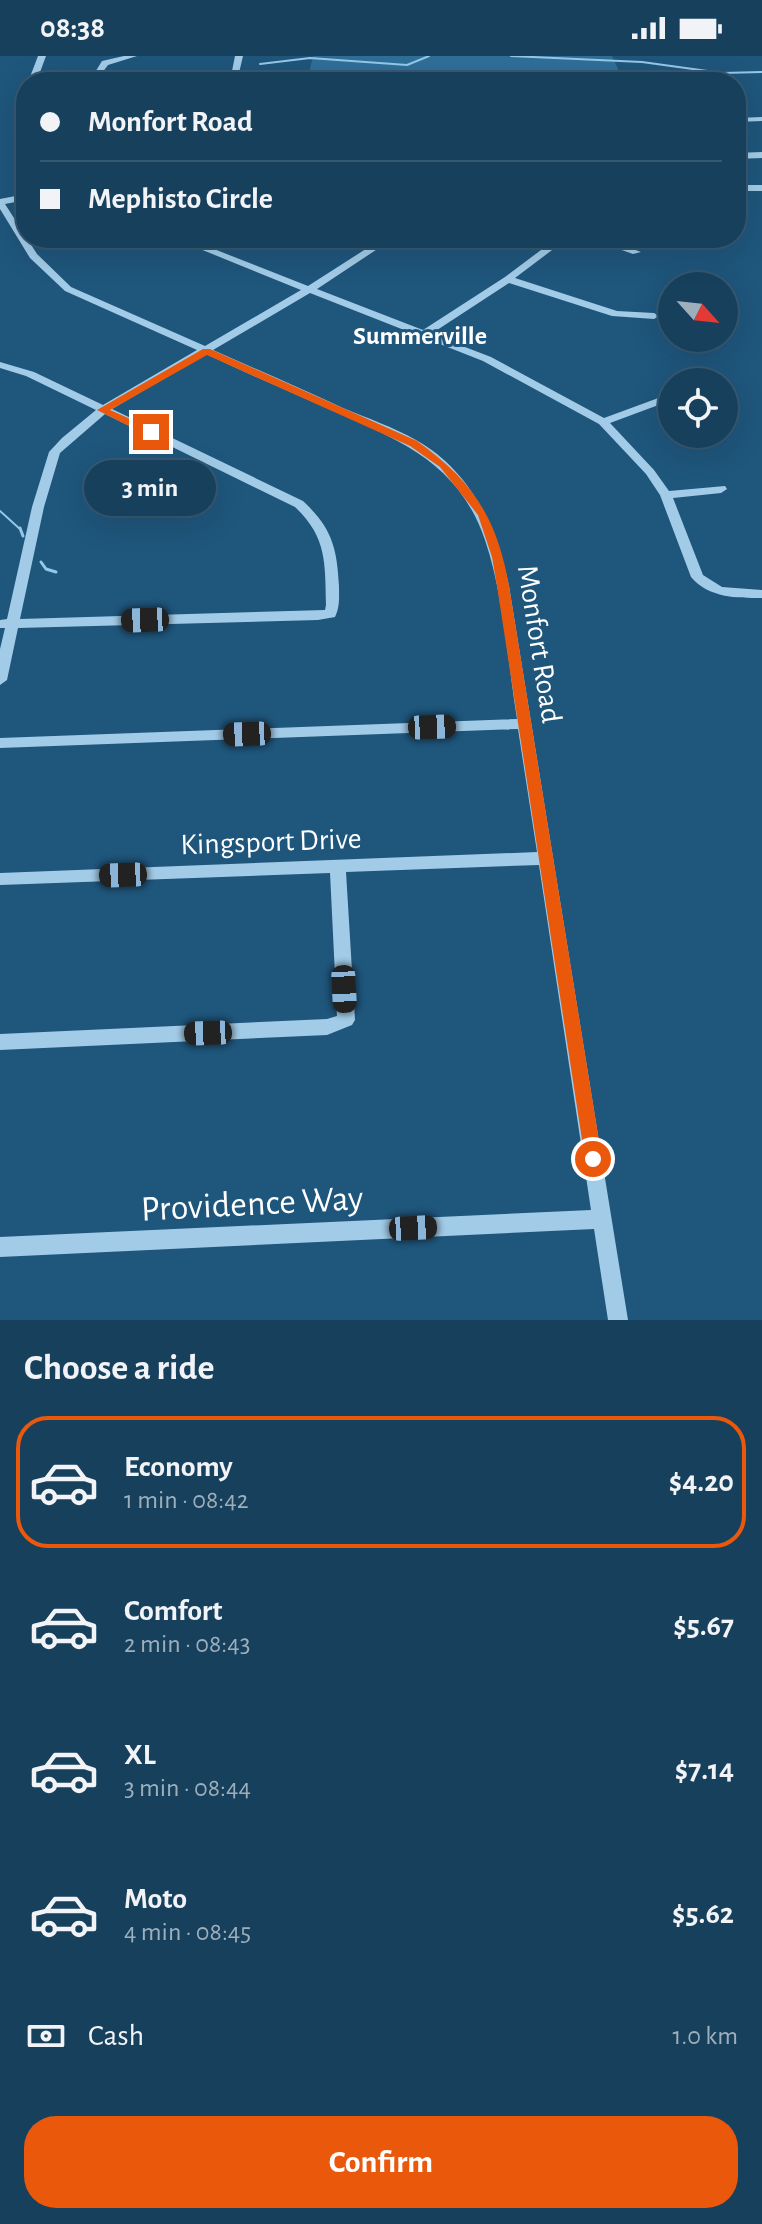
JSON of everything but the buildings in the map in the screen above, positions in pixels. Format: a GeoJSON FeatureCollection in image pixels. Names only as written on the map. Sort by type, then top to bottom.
{"type":"FeatureCollection","features":[{"type":"Feature","properties":{"kind":"street"},"geometry":{"type":"LineString","coordinates":[[99,72],[105,63],[133,56]]}},
{"type":"Feature","properties":{"kind":"street","name":"Monfort Road"},"geometry":{"type":"LineString","coordinates":[[0,202],[16,228]]}},
{"type":"Feature","properties":{"kind":"street","name":"Monfort Road"},"geometry":{"type":"LineString","coordinates":[[28,248],[68,289],[413,443],[444,465],[483,514],[498,557],[618,1320]]}},
{"type":"Feature","properties":{"kind":"street"},"geometry":{"type":"LineString","coordinates":[[204,248],[487,359],[603,422],[650,472],[666,495],[697,577],[705,586],[741,594],[762,594]]}},
{"type":"Feature","properties":{"kind":"street"},"geometry":{"type":"LineString","coordinates":[[0,680],[38,507],[55,452],[103,410],[377,248]]}},
{"type":"Feature","properties":{"kind":"street"},"geometry":{"type":"LineString","coordinates":[[424,334],[550,248]]}},
{"type":"Feature","properties":{"kind":"street"},"geometry":{"type":"LineString","coordinates":[[624,248],[636,252]]}},
{"type":"Feature","properties":{"kind":"street"},"geometry":{"type":"LineString","coordinates":[[508,279],[616,314],[654,316]]}},
{"type":"Feature","properties":{"kind":"street"},"geometry":{"type":"LineString","coordinates":[[0,365],[30,374],[299,504],[318,520],[328,544],[333,605],[330,614],[0,624]]}},
{"type":"Feature","properties":{"kind":"street"},"geometry":{"type":"LineString","coordinates":[[603,422],[658,401]]}},
{"type":"Feature","properties":{"kind":"street"},"geometry":{"type":"LineString","coordinates":[[666,495],[721,489]]}},
{"type":"Feature","properties":{"kind":"street"},"geometry":{"type":"LineString","coordinates":[[0,743],[524,724]]}},
{"type":"Feature","properties":{"kind":"street","name":"Kingsport Drive"},"geometry":{"type":"LineString","coordinates":[[0,879],[545,858]]}},
{"type":"Feature","properties":{"kind":"street"},"geometry":{"type":"LineString","coordinates":[[0,1042],[327,1027],[346,1020],[338,867]]}},
{"type":"Feature","properties":{"kind":"street","name":"Providence Way"},"geometry":{"type":"LineString","coordinates":[[0,1247],[603,1219]]}},
{"type":"Feature","properties":{"kind":"shaded area"},"geometry":{"type":"Polygon","coordinates":[[[313,56],[612,56],[619,72],[309,72],[313,56]]]}},
{"type":"Feature","properties":{"kind":"waterway"},"geometry":{"type":"LineString","coordinates":[[260,64],[310,58],[407,65],[429,56]]}},
{"type":"Feature","properties":{"kind":"waterway"},"geometry":{"type":"LineString","coordinates":[[511,56],[642,62],[715,72]]}},
{"type":"Feature","properties":{"kind":"waterway"},"geometry":{"type":"LineString","coordinates":[[746,72],[762,72]]}},
{"type":"Feature","properties":{"kind":"waterway"},"geometry":{"type":"LineString","coordinates":[[0,511],[21,530]]}},
{"type":"Feature","properties":{"kind":"waterway"},"geometry":{"type":"LineString","coordinates":[[21,530],[23,536]]}},
{"type":"Feature","properties":{"kind":"waterway"},"geometry":{"type":"LineString","coordinates":[[41,562],[46,569],[56,572]]}},
{"type":"Feature","properties":{"kind":"district","name":"Summerville"},"geometry":{"type":"Point","coordinates":[420,335]}},
{"type":"Feature","properties":{"kind":"route"},"geometry":{"type":"LineString","coordinates":[[151,432],[103,410],[207,351],[413,443],[444,465],[483,514],[498,557],[503,586],[593,1159]]}}]}
